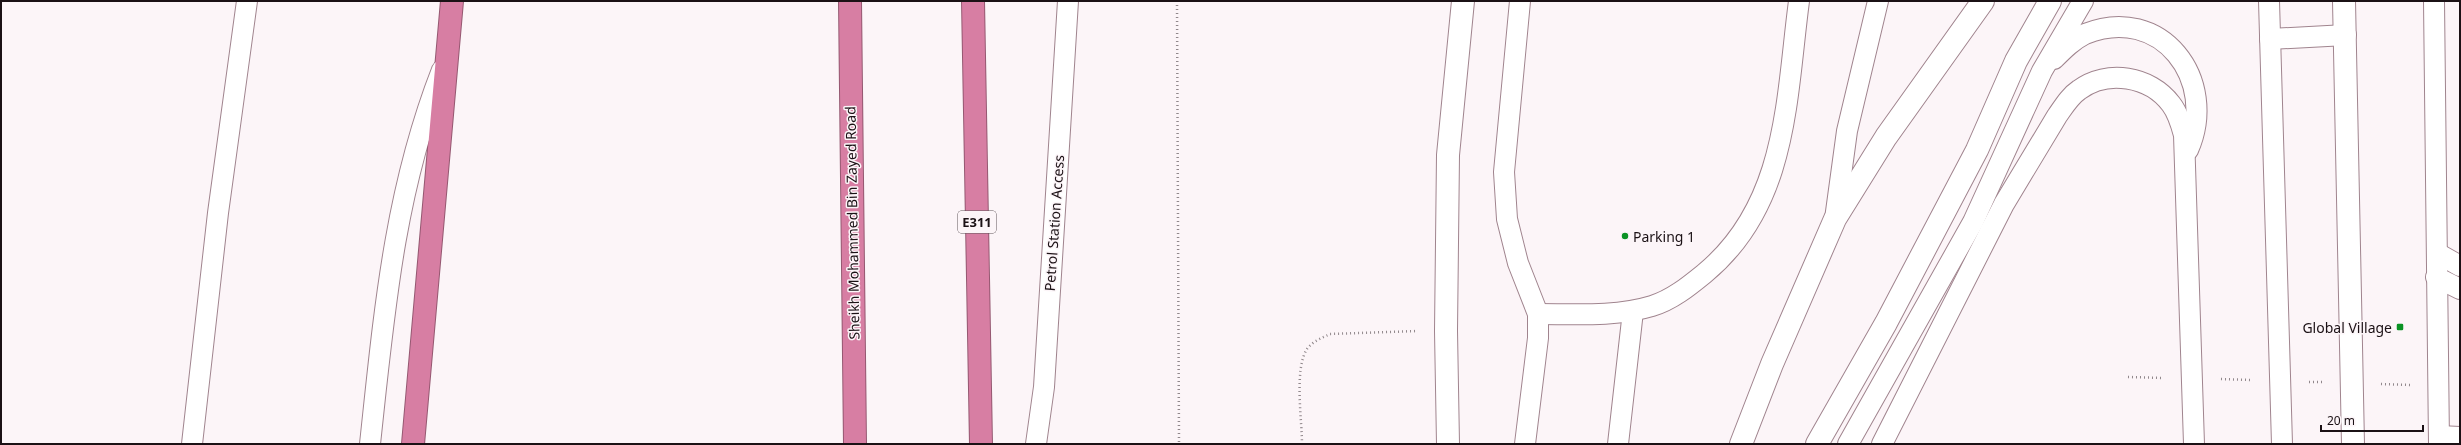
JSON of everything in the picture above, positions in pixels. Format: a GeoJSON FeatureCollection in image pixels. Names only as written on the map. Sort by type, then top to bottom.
{"type":"FeatureCollection","features":[{"type":"Feature","properties":{"kind":"highway"},"geometry":{"type":"LineString","coordinates":[[413,444],[449,53],[452,1]]}},
{"type":"Feature","properties":{"kind":"highway","name":"Sheikh Mohammed Bin Zayed Road"},"geometry":{"type":"LineString","coordinates":[[850,1],[855,444]]}},
{"type":"Feature","properties":{"kind":"highway","name":"E311"},"geometry":{"type":"LineString","coordinates":[[973,1],[981,444]]}},
{"type":"Feature","properties":{"kind":"street"},"geometry":{"type":"LineString","coordinates":[[1448,444],[1446,331],[1448,154],[1463,1]]}},
{"type":"Feature","properties":{"kind":"street"},"geometry":{"type":"LineString","coordinates":[[1741,444],[1772,364],[1835,219],[1886,137],[1983,1]]}},
{"type":"Feature","properties":{"kind":"street"},"geometry":{"type":"LineString","coordinates":[[1816,444],[1886,324],[1977,150],[2016,61],[2050,1]]}},
{"type":"Feature","properties":{"kind":"street"},"geometry":{"type":"LineString","coordinates":[[2344,1],[2346,35],[2353,444]]}},
{"type":"Feature","properties":{"kind":"lane"},"geometry":{"type":"LineString","coordinates":[[192,444],[218,213],[247,1]]}},
{"type":"Feature","properties":{"kind":"lane","name":"Petrol Station Access"},"geometry":{"type":"LineString","coordinates":[[1036,444],[1044,387],[1068,1]]}},
{"type":"Feature","properties":{"kind":"lane"},"geometry":{"type":"LineString","coordinates":[[1520,1],[1504,172],[1507,219],[1518,263],[1538,314],[1538,338],[1525,444]]}},
{"type":"Feature","properties":{"kind":"lane"},"geometry":{"type":"LineString","coordinates":[[1538,314],[1633,311],[1667,300],[1691,285],[1729,250],[1758,208],[1777,160],[1799,1]]}},
{"type":"Feature","properties":{"kind":"lane"},"geometry":{"type":"LineString","coordinates":[[1835,219],[1847,131],[1878,1]]}},
{"type":"Feature","properties":{"kind":"lane"},"geometry":{"type":"LineString","coordinates":[[1848,444],[1976,215],[2042,71],[2083,1]]}},
{"type":"Feature","properties":{"kind":"lane"},"geometry":{"type":"LineString","coordinates":[[2269,1],[2282,444]]}},
{"type":"Feature","properties":{"kind":"lane"},"geometry":{"type":"LineString","coordinates":[[2434,1],[2439,440],[2460,437]]}},
{"type":"Feature","properties":{"kind":"lane"},"geometry":{"type":"LineString","coordinates":[[2042,71],[2068,45],[2084,35],[2102,29],[2120,28],[2138,30],[2155,37],[2170,47],[2183,61],[2192,77],[2196,95],[2195,127],[2185,155]]}},
{"type":"Feature","properties":{"kind":"lane"},"geometry":{"type":"LineString","coordinates":[[2270,39],[2346,35]]}},
{"type":"Feature","properties":{"kind":"lane"},"geometry":{"type":"LineString","coordinates":[[370,444],[386,294],[403,196],[426,114],[449,53]]}},
{"type":"Feature","properties":{"kind":"lane"},"geometry":{"type":"LineString","coordinates":[[1882,444],[2004,204],[2057,116],[2075,94],[2094,82],[2111,78],[2128,78],[2145,83],[2159,92],[2171,104],[2179,119],[2184,135],[2194,444]]}},
{"type":"Feature","properties":{"kind":"lane"},"geometry":{"type":"LineString","coordinates":[[2437,254],[2460,266]]}},
{"type":"Feature","properties":{"kind":"lane"},"geometry":{"type":"LineString","coordinates":[[2436,278],[2460,289]]}},
{"type":"Feature","properties":{"kind":"lane"},"geometry":{"type":"LineString","coordinates":[[1618,444],[1633,311]]}},
{"type":"Feature","properties":{"kind":"path"},"geometry":{"type":"LineString","coordinates":[[1177,1],[1179,444]]}},
{"type":"Feature","properties":{"kind":"path"},"geometry":{"type":"LineString","coordinates":[[1302,444],[1302,362],[1308,349],[1318,340],[1330,334],[1344,333],[1446,331]]}},
{"type":"Feature","properties":{"kind":"place","name":"Parking 1"},"geometry":{"type":"Point","coordinates":[1625,236]}},
{"type":"Feature","properties":{"kind":"place","name":"Global Village"},"geometry":{"type":"Point","coordinates":[2400,327]}}]}
